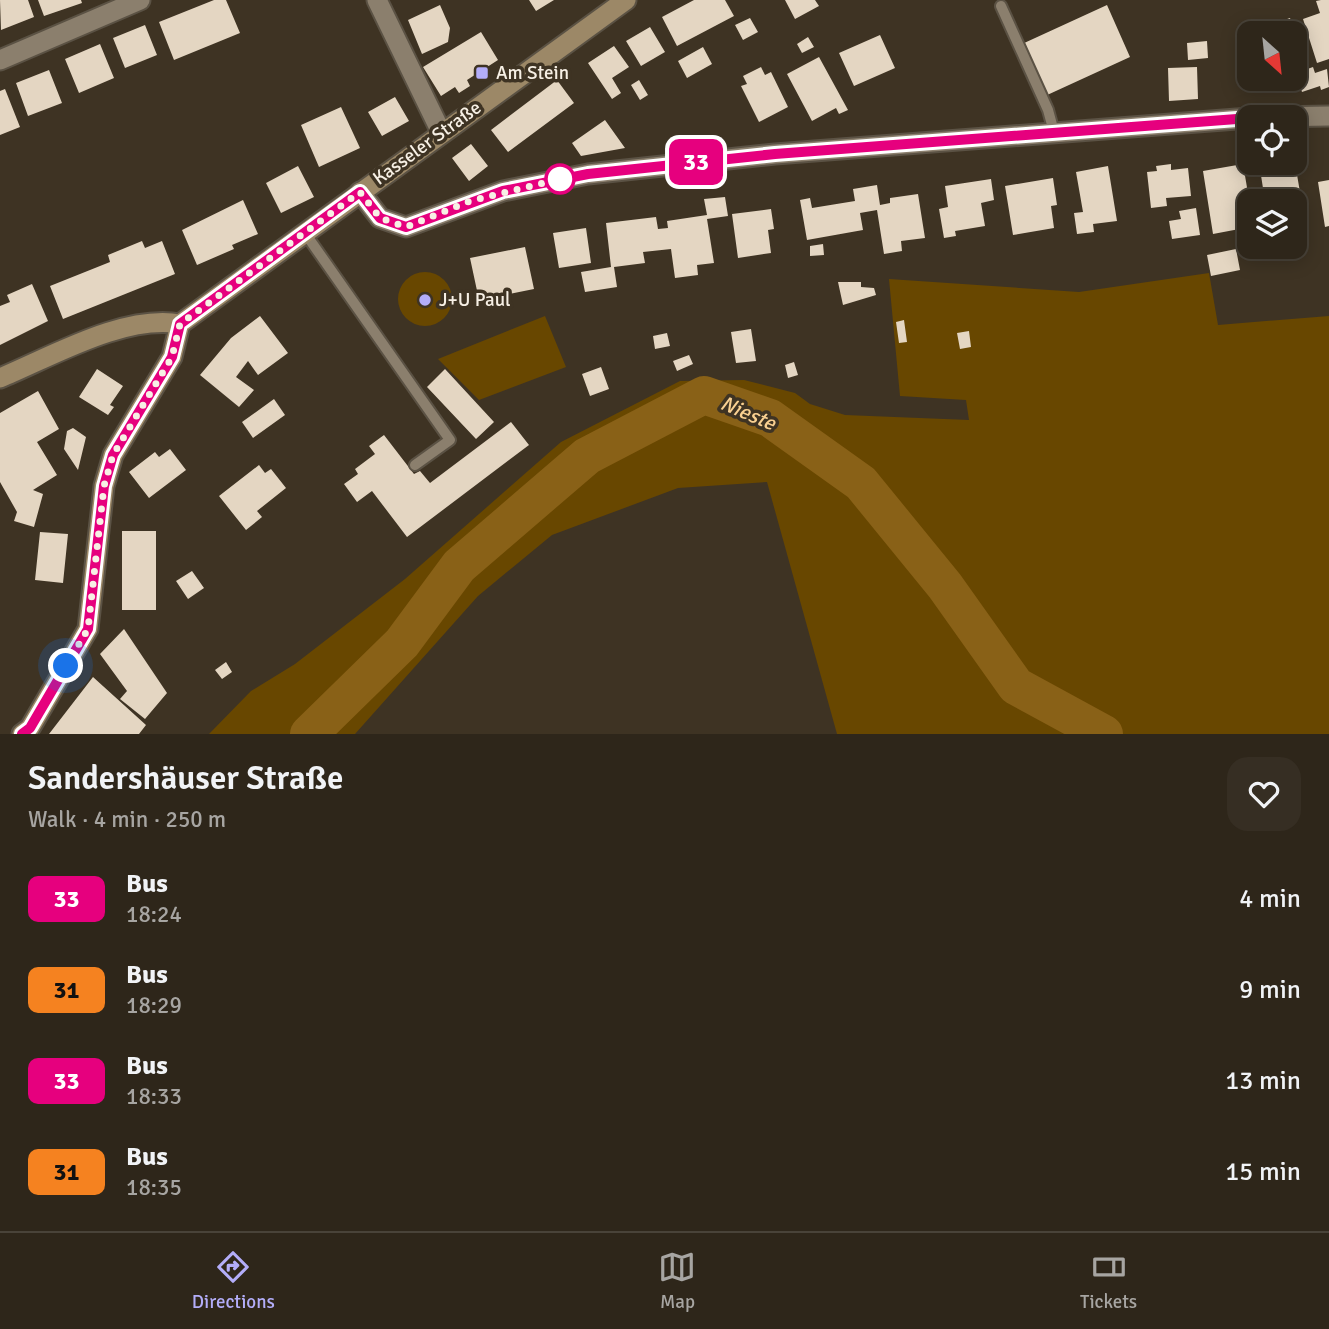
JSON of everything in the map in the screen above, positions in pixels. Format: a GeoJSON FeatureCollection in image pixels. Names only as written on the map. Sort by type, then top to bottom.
{"type":"FeatureCollection","features":[{"type":"Feature","properties":{"kind":"main road","name":"Kasseler Straße"},"geometry":{"type":"LineString","coordinates":[[180,324],[626,0]]}},
{"type":"Feature","properties":{"kind":"main road"},"geometry":{"type":"LineString","coordinates":[[0,378],[126,327],[162,321],[180,324],[172,357],[113,455],[104,486],[88,629],[30,728],[22,734]]}},
{"type":"Feature","properties":{"kind":"street"},"geometry":{"type":"LineString","coordinates":[[0,60],[140,0]]}},
{"type":"Feature","properties":{"kind":"street"},"geometry":{"type":"LineString","coordinates":[[377,0],[441,132]]}},
{"type":"Feature","properties":{"kind":"street"},"geometry":{"type":"LineString","coordinates":[[1307,116],[1329,116]]}},
{"type":"Feature","properties":{"kind":"street"},"geometry":{"type":"LineString","coordinates":[[360,192],[380,218],[406,227],[503,191],[588,174],[775,154],[1237,119]]}},
{"type":"Feature","properties":{"kind":"lane"},"geometry":{"type":"LineString","coordinates":[[1001,6],[1048,110],[1054,132]]}},
{"type":"Feature","properties":{"kind":"lane"},"geometry":{"type":"LineString","coordinates":[[305,233],[450,440],[415,465]]}},
{"type":"Feature","properties":{"kind":"shaded area","name":"J+U Paul"},"geometry":{"type":"Polygon","coordinates":[[[425,272],[444,280],[452,299],[444,318],[425,326],[406,318],[398,299],[406,280],[425,272]]]}},
{"type":"Feature","properties":{"kind":"shaded area"},"geometry":{"type":"Polygon","coordinates":[[[1209,273],[1218,325],[1329,316],[1329,734],[837,734],[767,482],[678,488],[552,535],[478,596],[355,734],[209,734],[251,691],[295,664],[405,579],[561,442],[680,381],[744,380],[795,393],[810,404],[845,415],[969,420],[966,400],[900,396],[889,279],[1079,292],[1209,273]]]}},
{"type":"Feature","properties":{"kind":"shaded area"},"geometry":{"type":"Polygon","coordinates":[[[545,316],[566,367],[479,400],[438,359],[545,316]]]}},
{"type":"Feature","properties":{"kind":"building"},"geometry":{"type":"Polygon","coordinates":[[[0,0],[28,0],[34,17],[1,30],[0,0]]]}},
{"type":"Feature","properties":{"kind":"building"},"geometry":{"type":"Polygon","coordinates":[[[38,0],[81,0],[82,3],[44,16],[38,0]]]}},
{"type":"Feature","properties":{"kind":"building"},"geometry":{"type":"Polygon","coordinates":[[[214,0],[226,0],[240,33],[174,60],[159,22],[214,0]]]}},
{"type":"Feature","properties":{"kind":"building"},"geometry":{"type":"Polygon","coordinates":[[[529,0],[554,0],[536,11],[529,0]]]}},
{"type":"Feature","properties":{"kind":"building"},"geometry":{"type":"Polygon","coordinates":[[[694,0],[725,0],[734,16],[677,46],[662,17],[694,0]]]}},
{"type":"Feature","properties":{"kind":"building"},"geometry":{"type":"Polygon","coordinates":[[[785,0],[815,0],[819,6],[795,19],[785,0]]]}},
{"type":"Feature","properties":{"kind":"building"},"geometry":{"type":"Polygon","coordinates":[[[1329,0],[1329,59],[1317,63],[1307,32],[1307,21],[1303,19],[1320,13],[1316,1],[1329,0]]]}},
{"type":"Feature","properties":{"kind":"building"},"geometry":{"type":"Polygon","coordinates":[[[440,5],[450,28],[448,42],[422,54],[408,20],[440,5]]]}},
{"type":"Feature","properties":{"kind":"building"},"geometry":{"type":"Polygon","coordinates":[[[1107,5],[1130,57],[1045,96],[1022,44],[1107,5]]]}},
{"type":"Feature","properties":{"kind":"building"},"geometry":{"type":"Polygon","coordinates":[[[750,18],[758,32],[743,40],[735,25],[750,18]]]}},
{"type":"Feature","properties":{"kind":"building"},"geometry":{"type":"Polygon","coordinates":[[[145,25],[157,55],[125,68],[113,38],[145,25]]]}},
{"type":"Feature","properties":{"kind":"building"},"geometry":{"type":"Polygon","coordinates":[[[650,27],[665,52],[641,66],[626,41],[650,27]]]}},
{"type":"Feature","properties":{"kind":"building"},"geometry":{"type":"Polygon","coordinates":[[[481,32],[498,60],[467,80],[470,86],[459,93],[455,87],[441,96],[423,67],[481,32]]]}},
{"type":"Feature","properties":{"kind":"building"},"geometry":{"type":"Polygon","coordinates":[[[880,35],[895,68],[854,86],[839,53],[880,35]]]}},
{"type":"Feature","properties":{"kind":"building"},"geometry":{"type":"Polygon","coordinates":[[[808,37],[814,47],[802,53],[797,44],[808,37]]]}},
{"type":"Feature","properties":{"kind":"building"},"geometry":{"type":"Polygon","coordinates":[[[1207,41],[1208,58],[1188,60],[1187,43],[1207,41]]]}},
{"type":"Feature","properties":{"kind":"building"},"geometry":{"type":"Polygon","coordinates":[[[100,44],[114,78],[79,93],[65,59],[100,44]]]}},
{"type":"Feature","properties":{"kind":"building"},"geometry":{"type":"Polygon","coordinates":[[[614,46],[629,67],[612,78],[621,93],[612,99],[588,63],[614,46]]]}},
{"type":"Feature","properties":{"kind":"building"},"geometry":{"type":"Polygon","coordinates":[[[703,47],[712,64],[687,78],[678,61],[703,47]]]}},
{"type":"Feature","properties":{"kind":"building"},"geometry":{"type":"Polygon","coordinates":[[[819,57],[848,110],[839,114],[836,108],[812,121],[787,74],[819,57]]]}},
{"type":"Feature","properties":{"kind":"building"},"geometry":{"type":"Polygon","coordinates":[[[761,67],[765,75],[771,72],[788,107],[759,122],[741,86],[747,84],[743,76],[761,67]]]}},
{"type":"Feature","properties":{"kind":"building"},"geometry":{"type":"Polygon","coordinates":[[[1197,67],[1198,99],[1169,101],[1168,68],[1197,67]]]}},
{"type":"Feature","properties":{"kind":"building"},"geometry":{"type":"Polygon","coordinates":[[[1313,67],[1315,73],[1327,69],[1329,87],[1321,90],[1320,86],[1307,90],[1307,69],[1313,67]]]}},
{"type":"Feature","properties":{"kind":"building"},"geometry":{"type":"Polygon","coordinates":[[[49,70],[62,103],[28,116],[16,83],[49,70]]]}},
{"type":"Feature","properties":{"kind":"building"},"geometry":{"type":"Polygon","coordinates":[[[557,80],[574,103],[508,152],[491,130],[557,80]]]}},
{"type":"Feature","properties":{"kind":"building"},"geometry":{"type":"Polygon","coordinates":[[[639,80],[648,95],[640,100],[631,85],[639,80]]]}},
{"type":"Feature","properties":{"kind":"building"},"geometry":{"type":"Polygon","coordinates":[[[5,89],[20,127],[0,135],[0,91],[5,89]]]}},
{"type":"Feature","properties":{"kind":"building"},"geometry":{"type":"Polygon","coordinates":[[[395,97],[409,121],[382,136],[368,112],[395,97]]]}},
{"type":"Feature","properties":{"kind":"building"},"geometry":{"type":"Polygon","coordinates":[[[341,107],[360,148],[319,167],[301,125],[341,107]]]}},
{"type":"Feature","properties":{"kind":"building"},"geometry":{"type":"Polygon","coordinates":[[[605,120],[625,148],[581,156],[572,143],[605,120]]]}},
{"type":"Feature","properties":{"kind":"building"},"geometry":{"type":"Polygon","coordinates":[[[471,144],[488,166],[469,181],[452,158],[471,144]]]}},
{"type":"Feature","properties":{"kind":"building"},"geometry":{"type":"Polygon","coordinates":[[[1171,164],[1171,170],[1188,168],[1191,196],[1166,198],[1167,206],[1151,208],[1147,172],[1157,171],[1156,166],[1171,164]]]}},
{"type":"Feature","properties":{"kind":"building"},"geometry":{"type":"Polygon","coordinates":[[[1237,165],[1237,175],[1245,175],[1247,189],[1237,189],[1237,229],[1213,234],[1203,171],[1237,165]]]}},
{"type":"Feature","properties":{"kind":"building"},"geometry":{"type":"Polygon","coordinates":[[[298,166],[314,197],[281,213],[266,183],[298,166]]]}},
{"type":"Feature","properties":{"kind":"building"},"geometry":{"type":"Polygon","coordinates":[[[1108,166],[1117,221],[1093,224],[1094,232],[1077,234],[1074,213],[1083,212],[1076,172],[1108,166]]]}},
{"type":"Feature","properties":{"kind":"building"},"geometry":{"type":"Polygon","coordinates":[[[1261,175],[1297,175],[1299,189],[1263,189],[1261,175]]]}},
{"type":"Feature","properties":{"kind":"building"},"geometry":{"type":"Polygon","coordinates":[[[1053,178],[1057,205],[1051,206],[1054,228],[1013,235],[1005,186],[1053,178]]]}},
{"type":"Feature","properties":{"kind":"building"},"geometry":{"type":"Polygon","coordinates":[[[991,179],[994,200],[981,203],[985,226],[955,231],[956,236],[944,238],[939,209],[948,207],[945,186],[991,179]]]}},
{"type":"Feature","properties":{"kind":"building"},"geometry":{"type":"Polygon","coordinates":[[[1329,180],[1329,226],[1325,227],[1318,182],[1329,180]]]}},
{"type":"Feature","properties":{"kind":"building"},"geometry":{"type":"Polygon","coordinates":[[[877,185],[880,205],[890,203],[890,198],[918,194],[925,238],[901,241],[902,251],[884,254],[877,210],[860,213],[863,230],[807,240],[800,200],[810,198],[812,208],[855,201],[853,189],[877,185]]]}},
{"type":"Feature","properties":{"kind":"building"},"geometry":{"type":"Polygon","coordinates":[[[725,197],[728,216],[707,219],[714,263],[697,265],[698,275],[675,278],[671,249],[643,252],[645,263],[614,267],[617,287],[585,292],[581,272],[611,267],[606,223],[656,217],[658,229],[668,228],[667,221],[707,215],[704,199],[725,197]]]}},
{"type":"Feature","properties":{"kind":"building"},"geometry":{"type":"Polygon","coordinates":[[[243,200],[258,234],[232,245],[234,249],[197,265],[182,230],[243,200]]]}},
{"type":"Feature","properties":{"kind":"building"},"geometry":{"type":"Polygon","coordinates":[[[1196,208],[1200,235],[1172,239],[1169,221],[1181,219],[1179,211],[1196,208]]]}},
{"type":"Feature","properties":{"kind":"building"},"geometry":{"type":"Polygon","coordinates":[[[771,209],[774,229],[768,230],[771,253],[738,258],[732,214],[771,209]]]}},
{"type":"Feature","properties":{"kind":"building"},"geometry":{"type":"Polygon","coordinates":[[[586,228],[591,263],[559,268],[553,233],[586,228]]]}},
{"type":"Feature","properties":{"kind":"building"},"geometry":{"type":"Polygon","coordinates":[[[142,241],[145,248],[162,241],[175,274],[63,319],[50,286],[110,262],[108,255],[142,241]]]}},
{"type":"Feature","properties":{"kind":"building"},"geometry":{"type":"Polygon","coordinates":[[[823,244],[824,255],[810,256],[810,246],[823,244]]]}},
{"type":"Feature","properties":{"kind":"building"},"geometry":{"type":"Polygon","coordinates":[[[525,247],[534,289],[479,300],[470,258],[525,247]]]}},
{"type":"Feature","properties":{"kind":"building"},"geometry":{"type":"Polygon","coordinates":[[[1236,249],[1240,270],[1211,276],[1207,255],[1236,249]]]}},
{"type":"Feature","properties":{"kind":"building"},"geometry":{"type":"Polygon","coordinates":[[[838,282],[861,282],[861,287],[874,288],[876,295],[843,305],[838,282]]]}},
{"type":"Feature","properties":{"kind":"building"},"geometry":{"type":"Polygon","coordinates":[[[32,284],[48,321],[0,345],[0,306],[10,302],[7,295],[32,284]]]}},
{"type":"Feature","properties":{"kind":"building"},"geometry":{"type":"Polygon","coordinates":[[[260,316],[288,353],[258,375],[248,361],[236,377],[254,390],[239,407],[200,375],[231,338],[260,316]]]}},
{"type":"Feature","properties":{"kind":"building"},"geometry":{"type":"Polygon","coordinates":[[[904,320],[907,342],[899,343],[896,322],[904,320]]]}},
{"type":"Feature","properties":{"kind":"building"},"geometry":{"type":"Polygon","coordinates":[[[751,329],[756,361],[736,363],[731,332],[751,329]]]}},
{"type":"Feature","properties":{"kind":"building"},"geometry":{"type":"Polygon","coordinates":[[[969,331],[971,347],[960,349],[957,333],[969,331]]]}},
{"type":"Feature","properties":{"kind":"building"},"geometry":{"type":"Polygon","coordinates":[[[667,333],[670,346],[655,349],[653,336],[667,333]]]}},
{"type":"Feature","properties":{"kind":"building"},"geometry":{"type":"Polygon","coordinates":[[[689,355],[693,364],[677,371],[673,361],[689,355]]]}},
{"type":"Feature","properties":{"kind":"building"},"geometry":{"type":"Polygon","coordinates":[[[794,362],[798,375],[788,378],[785,365],[794,362]]]}},
{"type":"Feature","properties":{"kind":"building"},"geometry":{"type":"Polygon","coordinates":[[[601,367],[609,389],[590,396],[582,374],[601,367]]]}},
{"type":"Feature","properties":{"kind":"building"},"geometry":{"type":"Polygon","coordinates":[[[97,369],[123,386],[110,405],[114,407],[108,415],[79,397],[97,369]]]}},
{"type":"Feature","properties":{"kind":"building"},"geometry":{"type":"Polygon","coordinates":[[[445,369],[494,422],[476,439],[427,387],[445,369]]]}},
{"type":"Feature","properties":{"kind":"building"},"geometry":{"type":"Polygon","coordinates":[[[38,391],[59,429],[37,442],[57,475],[33,490],[43,494],[34,527],[14,521],[17,512],[0,482],[0,413],[38,391]]]}},
{"type":"Feature","properties":{"kind":"building"},"geometry":{"type":"Polygon","coordinates":[[[274,399],[285,415],[253,438],[242,422],[274,399]]]}},
{"type":"Feature","properties":{"kind":"building"},"geometry":{"type":"Polygon","coordinates":[[[511,422],[529,445],[407,537],[372,491],[357,502],[344,484],[358,474],[355,469],[375,454],[369,446],[384,435],[414,474],[420,471],[430,483],[511,422]]]}},
{"type":"Feature","properties":{"kind":"building"},"geometry":{"type":"Polygon","coordinates":[[[73,428],[86,437],[78,470],[64,449],[67,431],[73,428]]]}},
{"type":"Feature","properties":{"kind":"building"},"geometry":{"type":"Polygon","coordinates":[[[170,449],[186,470],[149,498],[129,472],[155,452],[159,457],[170,449]]]}},
{"type":"Feature","properties":{"kind":"building"},"geometry":{"type":"Polygon","coordinates":[[[259,465],[265,473],[271,469],[286,488],[257,511],[262,517],[246,530],[219,496],[259,465]]]}},
{"type":"Feature","properties":{"kind":"building"},"geometry":{"type":"Polygon","coordinates":[[[122,531],[156,531],[156,610],[122,610],[122,531]]]}},
{"type":"Feature","properties":{"kind":"building"},"geometry":{"type":"Polygon","coordinates":[[[40,532],[68,534],[63,583],[35,580],[40,532]]]}},
{"type":"Feature","properties":{"kind":"building"},"geometry":{"type":"Polygon","coordinates":[[[192,571],[204,588],[188,599],[176,581],[192,571]]]}},
{"type":"Feature","properties":{"kind":"building"},"geometry":{"type":"Polygon","coordinates":[[[124,629],[167,693],[145,719],[120,699],[127,691],[100,654],[124,629]]]}},
{"type":"Feature","properties":{"kind":"building"},"geometry":{"type":"Polygon","coordinates":[[[226,662],[232,672],[222,679],[215,670],[226,662]]]}},
{"type":"Feature","properties":{"kind":"building"},"geometry":{"type":"Polygon","coordinates":[[[93,677],[146,725],[139,734],[49,734],[93,677]]]}},
{"type":"Feature","properties":{"kind":"waterway","name":"Nieste"},"geometry":{"type":"LineString","coordinates":[[309,734],[402,643],[459,566],[587,456],[704,395],[770,418],[861,483],[945,586],[1016,686],[1104,734]]}},
{"type":"Feature","properties":{"kind":"bus line","name":"33"},"geometry":{"type":"LineString","coordinates":[[22,734],[30,728],[88,629],[104,486],[113,455],[172,357],[180,324],[360,192],[380,218],[406,227],[470,201],[503,191],[588,174],[775,154],[1237,118]]}},
{"type":"Feature","properties":{"kind":"place","name":"Am Stein"},"geometry":{"type":"Point","coordinates":[482,73]}},
{"type":"Feature","properties":{"kind":"place","name":"J+U Paul"},"geometry":{"type":"Point","coordinates":[425,300]}},
{"type":"Feature","properties":{"kind":"route"},"geometry":{"type":"LineString","coordinates":[[66,666],[88,629],[104,486],[113,455],[172,357],[180,324],[360,192],[380,218],[406,227],[470,201],[560,179]]}}]}
